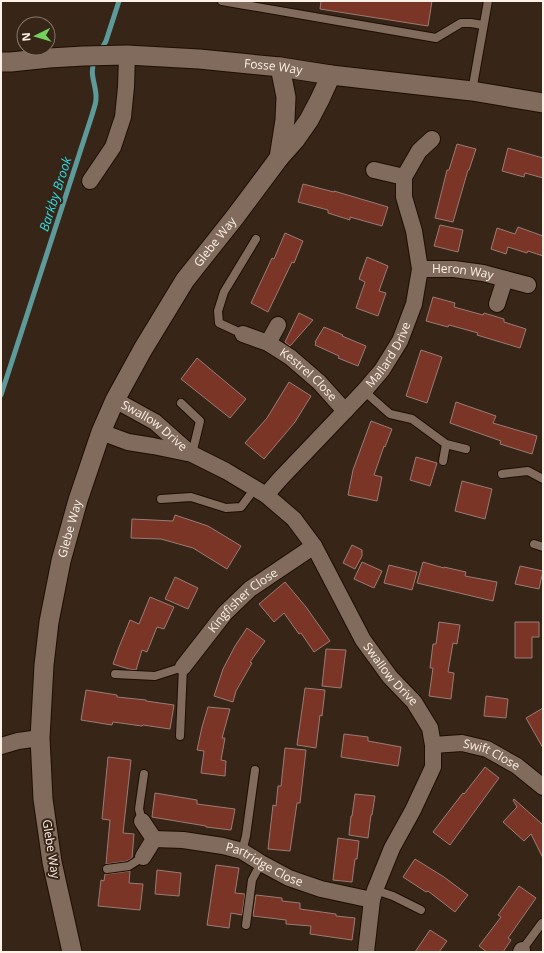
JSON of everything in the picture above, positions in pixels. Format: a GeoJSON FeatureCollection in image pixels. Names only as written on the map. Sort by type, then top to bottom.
{"type":"FeatureCollection","features":[{"type":"Feature","properties":{"kind":"street","name":"Fosse Way"},"geometry":{"type":"LineString","coordinates":[[1,62],[84,56],[199,59],[280,67],[331,75],[472,91],[543,103]]}},
{"type":"Feature","properties":{"kind":"street"},"geometry":{"type":"LineString","coordinates":[[90,181],[113,147],[122,117],[126,87],[119,56]]}},
{"type":"Feature","properties":{"kind":"street","name":"Glebe Way"},"geometry":{"type":"LineString","coordinates":[[279,158],[286,120],[286,97],[280,67]]}},
{"type":"Feature","properties":{"kind":"street","name":"Glebe Way"},"geometry":{"type":"LineString","coordinates":[[72,952],[52,862],[43,799],[40,738],[44,665],[49,622],[61,561],[78,500],[101,432],[115,400],[143,349],[185,280],[309,120],[331,75]]}},
{"type":"Feature","properties":{"kind":"street","name":"Mallard Drive"},"geometry":{"type":"LineString","coordinates":[[261,492],[280,479],[364,391],[382,370],[400,341],[414,304],[420,269],[414,230],[404,197],[404,177],[419,151],[432,139]]}},
{"type":"Feature","properties":{"kind":"street"},"geometry":{"type":"LineString","coordinates":[[374,170],[404,177]]}},
{"type":"Feature","properties":{"kind":"street","name":"Heron Way"},"geometry":{"type":"LineString","coordinates":[[420,269],[454,268],[484,273],[528,284]]}},
{"type":"Feature","properties":{"kind":"street","name":"Heron Way"},"geometry":{"type":"LineString","coordinates":[[497,304],[505,279]]}},
{"type":"Feature","properties":{"kind":"street","name":"Kestrel Close"},"geometry":{"type":"LineString","coordinates":[[268,343],[278,325]]}},
{"type":"Feature","properties":{"kind":"street","name":"Kestrel Close"},"geometry":{"type":"LineString","coordinates":[[243,334],[268,343],[290,358],[319,382],[345,411]]}},
{"type":"Feature","properties":{"kind":"street","name":"Swallow Drive"},"geometry":{"type":"LineString","coordinates":[[115,400],[155,422],[192,454],[226,471],[261,492],[294,520],[314,546],[363,640],[390,677],[414,702],[430,728],[433,745],[432,767],[413,810],[392,848],[374,895],[366,952]]}},
{"type":"Feature","properties":{"kind":"street","name":"Swallow Drive"},"geometry":{"type":"LineString","coordinates":[[101,432],[128,442],[192,454]]}},
{"type":"Feature","properties":{"kind":"street","name":"Kingfisher Close"},"geometry":{"type":"LineString","coordinates":[[183,666],[225,613],[250,589],[314,546]]}},
{"type":"Feature","properties":{"kind":"street"},"geometry":{"type":"LineString","coordinates":[[1,746],[18,741],[40,738]]}},
{"type":"Feature","properties":{"kind":"street","name":"Swift Close"},"geometry":{"type":"LineString","coordinates":[[433,745],[462,743],[487,749],[517,766],[543,787]]}},
{"type":"Feature","properties":{"kind":"street"},"geometry":{"type":"LineString","coordinates":[[142,820],[154,839],[143,857]]}},
{"type":"Feature","properties":{"kind":"street","name":"Partridge Close"},"geometry":{"type":"LineString","coordinates":[[154,839],[183,840],[224,846],[242,851],[289,878],[320,889],[374,895]]}},
{"type":"Feature","properties":{"kind":"lane"},"geometry":{"type":"LineString","coordinates":[[222,1],[436,38],[461,23],[483,25]]}},
{"type":"Feature","properties":{"kind":"lane"},"geometry":{"type":"LineString","coordinates":[[472,91],[488,1]]}},
{"type":"Feature","properties":{"kind":"lane"},"geometry":{"type":"LineString","coordinates":[[243,334],[219,323],[218,311],[224,292],[256,239]]}},
{"type":"Feature","properties":{"kind":"lane"},"geometry":{"type":"LineString","coordinates":[[364,391],[390,414],[412,419],[446,444],[466,449]]}},
{"type":"Feature","properties":{"kind":"lane"},"geometry":{"type":"LineString","coordinates":[[181,403],[200,421],[192,454]]}},
{"type":"Feature","properties":{"kind":"lane"},"geometry":{"type":"LineString","coordinates":[[443,461],[446,444]]}},
{"type":"Feature","properties":{"kind":"lane"},"geometry":{"type":"LineString","coordinates":[[502,474],[528,472],[543,479]]}},
{"type":"Feature","properties":{"kind":"lane"},"geometry":{"type":"LineString","coordinates":[[162,499],[191,497],[226,508],[241,507],[261,492]]}},
{"type":"Feature","properties":{"kind":"lane"},"geometry":{"type":"LineString","coordinates":[[534,544],[543,547]]}},
{"type":"Feature","properties":{"kind":"lane"},"geometry":{"type":"LineString","coordinates":[[115,674],[155,676],[183,666],[180,736]]}},
{"type":"Feature","properties":{"kind":"lane"},"geometry":{"type":"LineString","coordinates":[[242,851],[246,836],[255,770]]}},
{"type":"Feature","properties":{"kind":"lane"},"geometry":{"type":"LineString","coordinates":[[142,820],[139,809],[144,774]]}},
{"type":"Feature","properties":{"kind":"lane"},"geometry":{"type":"LineString","coordinates":[[107,870],[129,866],[143,857]]}},
{"type":"Feature","properties":{"kind":"lane"},"geometry":{"type":"LineString","coordinates":[[246,925],[252,880],[261,863]]}},
{"type":"Feature","properties":{"kind":"lane"},"geometry":{"type":"LineString","coordinates":[[374,895],[393,896],[421,910]]}},
{"type":"Feature","properties":{"kind":"lane"},"geometry":{"type":"LineString","coordinates":[[521,951],[542,923]]}},
{"type":"Feature","properties":{"kind":"building"},"geometry":{"type":"Polygon","coordinates":[[[321,1],[432,1],[428,26],[320,9],[321,1]]]}},
{"type":"Feature","properties":{"kind":"building"},"geometry":{"type":"Polygon","coordinates":[[[457,144],[476,149],[468,170],[453,222],[435,218],[447,170],[449,170],[457,144]]]}},
{"type":"Feature","properties":{"kind":"building"},"geometry":{"type":"Polygon","coordinates":[[[508,148],[543,158],[543,178],[525,173],[524,177],[502,171],[508,148]]]}},
{"type":"Feature","properties":{"kind":"building"},"geometry":{"type":"Polygon","coordinates":[[[303,184],[334,191],[388,207],[382,226],[350,217],[350,220],[328,213],[328,210],[298,202],[303,184]]]}},
{"type":"Feature","properties":{"kind":"building"},"geometry":{"type":"Polygon","coordinates":[[[440,225],[463,230],[458,252],[434,246],[440,225]]]}},
{"type":"Feature","properties":{"kind":"building"},"geometry":{"type":"Polygon","coordinates":[[[518,227],[543,236],[543,256],[508,247],[506,254],[491,249],[497,228],[515,234],[518,227]]]}},
{"type":"Feature","properties":{"kind":"building"},"geometry":{"type":"Polygon","coordinates":[[[285,233],[303,241],[294,263],[292,262],[268,312],[251,303],[272,258],[274,259],[285,233]]]}},
{"type":"Feature","properties":{"kind":"building"},"geometry":{"type":"Polygon","coordinates":[[[367,257],[388,266],[379,291],[386,293],[378,316],[356,308],[365,282],[359,279],[367,257]]]}},
{"type":"Feature","properties":{"kind":"building"},"geometry":{"type":"Polygon","coordinates":[[[433,297],[455,303],[454,307],[504,319],[504,322],[526,329],[520,348],[477,335],[478,333],[449,325],[448,327],[426,321],[433,297]]]}},
{"type":"Feature","properties":{"kind":"building"},"geometry":{"type":"Polygon","coordinates":[[[299,313],[313,320],[290,346],[285,342],[299,313]]]}},
{"type":"Feature","properties":{"kind":"building"},"geometry":{"type":"Polygon","coordinates":[[[324,327],[366,346],[358,366],[338,358],[339,356],[315,345],[315,342],[324,327]]]}},
{"type":"Feature","properties":{"kind":"building"},"geometry":{"type":"Polygon","coordinates":[[[421,350],[442,357],[427,403],[406,396],[421,350]]]}},
{"type":"Feature","properties":{"kind":"building"},"geometry":{"type":"Polygon","coordinates":[[[197,358],[246,399],[230,418],[181,379],[197,358]]]}},
{"type":"Feature","properties":{"kind":"building"},"geometry":{"type":"Polygon","coordinates":[[[289,382],[311,396],[295,422],[264,459],[245,443],[267,418],[289,382]]]}},
{"type":"Feature","properties":{"kind":"building"},"geometry":{"type":"Polygon","coordinates":[[[456,402],[496,416],[493,423],[537,436],[532,454],[500,444],[501,441],[450,423],[456,402]]]}},
{"type":"Feature","properties":{"kind":"building"},"geometry":{"type":"Polygon","coordinates":[[[371,421],[392,429],[385,447],[384,446],[374,475],[382,477],[377,501],[348,495],[353,470],[371,421]]]}},
{"type":"Feature","properties":{"kind":"building"},"geometry":{"type":"Polygon","coordinates":[[[416,457],[437,463],[430,486],[410,480],[416,457]]]}},
{"type":"Feature","properties":{"kind":"building"},"geometry":{"type":"Polygon","coordinates":[[[462,481],[492,489],[485,519],[455,511],[462,481]]]}},
{"type":"Feature","properties":{"kind":"building"},"geometry":{"type":"Polygon","coordinates":[[[175,515],[208,526],[241,546],[227,569],[193,548],[161,539],[131,538],[132,519],[173,521],[175,515]]]}},
{"type":"Feature","properties":{"kind":"building"},"geometry":{"type":"Polygon","coordinates":[[[352,545],[362,550],[362,556],[355,569],[343,563],[352,545]]]}},
{"type":"Feature","properties":{"kind":"building"},"geometry":{"type":"Polygon","coordinates":[[[362,562],[382,571],[374,588],[354,579],[362,562]]]}},
{"type":"Feature","properties":{"kind":"building"},"geometry":{"type":"Polygon","coordinates":[[[423,562],[466,572],[465,576],[497,582],[493,601],[417,583],[423,562]]]}},
{"type":"Feature","properties":{"kind":"building"},"geometry":{"type":"Polygon","coordinates":[[[389,565],[417,572],[412,590],[384,583],[389,565]]]}},
{"type":"Feature","properties":{"kind":"building"},"geometry":{"type":"Polygon","coordinates":[[[520,566],[543,571],[539,589],[515,584],[520,566]]]}},
{"type":"Feature","properties":{"kind":"building"},"geometry":{"type":"Polygon","coordinates":[[[175,577],[198,588],[188,609],[165,599],[175,577]]]}},
{"type":"Feature","properties":{"kind":"building"},"geometry":{"type":"Polygon","coordinates":[[[285,582],[306,607],[330,641],[314,652],[301,633],[299,634],[284,613],[274,622],[259,604],[285,582]]]}},
{"type":"Feature","properties":{"kind":"building"},"geometry":{"type":"Polygon","coordinates":[[[150,597],[174,607],[164,629],[157,627],[147,652],[142,650],[136,670],[113,664],[130,620],[139,624],[150,597]]]}},
{"type":"Feature","properties":{"kind":"building"},"geometry":{"type":"Polygon","coordinates":[[[439,622],[460,625],[457,644],[453,643],[448,672],[454,673],[451,699],[429,696],[433,668],[430,668],[433,644],[436,644],[439,622]]]}},
{"type":"Feature","properties":{"kind":"building"},"geometry":{"type":"Polygon","coordinates":[[[515,622],[539,622],[539,637],[532,637],[532,658],[515,658],[515,622]]]}},
{"type":"Feature","properties":{"kind":"building"},"geometry":{"type":"Polygon","coordinates":[[[247,628],[265,641],[250,662],[252,663],[236,691],[233,702],[214,696],[223,669],[235,646],[247,628]]]}},
{"type":"Feature","properties":{"kind":"building"},"geometry":{"type":"Polygon","coordinates":[[[326,649],[346,650],[341,688],[322,686],[326,649]]]}},
{"type":"Feature","properties":{"kind":"building"},"geometry":{"type":"Polygon","coordinates":[[[305,688],[325,690],[316,748],[297,745],[305,688]]]}},
{"type":"Feature","properties":{"kind":"building"},"geometry":{"type":"Polygon","coordinates":[[[86,690],[117,695],[117,697],[174,705],[170,729],[113,722],[112,725],[81,720],[86,690]]]}},
{"type":"Feature","properties":{"kind":"building"},"geometry":{"type":"Polygon","coordinates":[[[486,696],[508,699],[506,718],[484,716],[486,696]]]}},
{"type":"Feature","properties":{"kind":"building"},"geometry":{"type":"Polygon","coordinates":[[[208,707],[230,709],[222,738],[225,738],[221,760],[226,761],[225,776],[201,773],[204,751],[197,750],[208,707]]]}},
{"type":"Feature","properties":{"kind":"building"},"geometry":{"type":"Polygon","coordinates":[[[543,708],[543,748],[526,718],[543,708]]]}},
{"type":"Feature","properties":{"kind":"building"},"geometry":{"type":"Polygon","coordinates":[[[344,734],[368,737],[368,741],[401,747],[398,766],[341,757],[344,734]]]}},
{"type":"Feature","properties":{"kind":"building"},"geometry":{"type":"Polygon","coordinates":[[[285,748],[306,750],[300,803],[297,803],[290,851],[268,849],[273,805],[276,806],[278,786],[281,786],[285,748]]]}},
{"type":"Feature","properties":{"kind":"building"},"geometry":{"type":"Polygon","coordinates":[[[108,757],[131,760],[123,833],[134,834],[132,858],[127,861],[106,864],[110,820],[102,819],[108,757]]]}},
{"type":"Feature","properties":{"kind":"building"},"geometry":{"type":"Polygon","coordinates":[[[485,767],[499,778],[450,845],[433,832],[485,767]]]}},
{"type":"Feature","properties":{"kind":"building"},"geometry":{"type":"Polygon","coordinates":[[[155,793],[197,800],[197,804],[235,809],[231,830],[152,817],[155,793]]]}},
{"type":"Feature","properties":{"kind":"building"},"geometry":{"type":"Polygon","coordinates":[[[355,794],[375,796],[368,838],[349,835],[355,794]]]}},
{"type":"Feature","properties":{"kind":"building"},"geometry":{"type":"Polygon","coordinates":[[[514,799],[543,825],[543,858],[531,834],[524,841],[503,822],[517,807],[513,800],[514,799]]]}},
{"type":"Feature","properties":{"kind":"building"},"geometry":{"type":"Polygon","coordinates":[[[338,838],[359,841],[352,882],[333,880],[338,838]]]}},
{"type":"Feature","properties":{"kind":"building"},"geometry":{"type":"Polygon","coordinates":[[[415,859],[444,877],[468,895],[455,912],[428,891],[426,892],[403,877],[415,859]]]}},
{"type":"Feature","properties":{"kind":"building"},"geometry":{"type":"Polygon","coordinates":[[[216,865],[239,868],[235,893],[245,894],[242,915],[231,913],[229,928],[207,925],[216,865]]]}},
{"type":"Feature","properties":{"kind":"building"},"geometry":{"type":"Polygon","coordinates":[[[157,870],[181,873],[179,896],[155,894],[157,870]]]}},
{"type":"Feature","properties":{"kind":"building"},"geometry":{"type":"Polygon","coordinates":[[[130,871],[129,883],[143,884],[140,910],[98,906],[101,880],[104,881],[105,874],[130,871]]]}},
{"type":"Feature","properties":{"kind":"building"},"geometry":{"type":"Polygon","coordinates":[[[519,886],[536,898],[508,938],[511,940],[503,952],[487,952],[479,946],[501,917],[498,915],[519,886]]]}},
{"type":"Feature","properties":{"kind":"building"},"geometry":{"type":"Polygon","coordinates":[[[256,895],[282,898],[282,901],[300,903],[300,909],[355,918],[352,940],[310,934],[311,926],[286,924],[286,920],[253,916],[256,895]]]}},
{"type":"Feature","properties":{"kind":"building"},"geometry":{"type":"Polygon","coordinates":[[[430,930],[447,941],[439,952],[415,952],[430,930]]]}},
{"type":"Feature","properties":{"kind":"waterway","name":"Barkby Brook"},"geometry":{"type":"LineString","coordinates":[[100,52],[106,41],[119,1]]}},
{"type":"Feature","properties":{"kind":"waterway","name":"Barkby Brook"},"geometry":{"type":"LineString","coordinates":[[1,395],[95,106],[96,94],[92,70],[95,60]]}}]}
